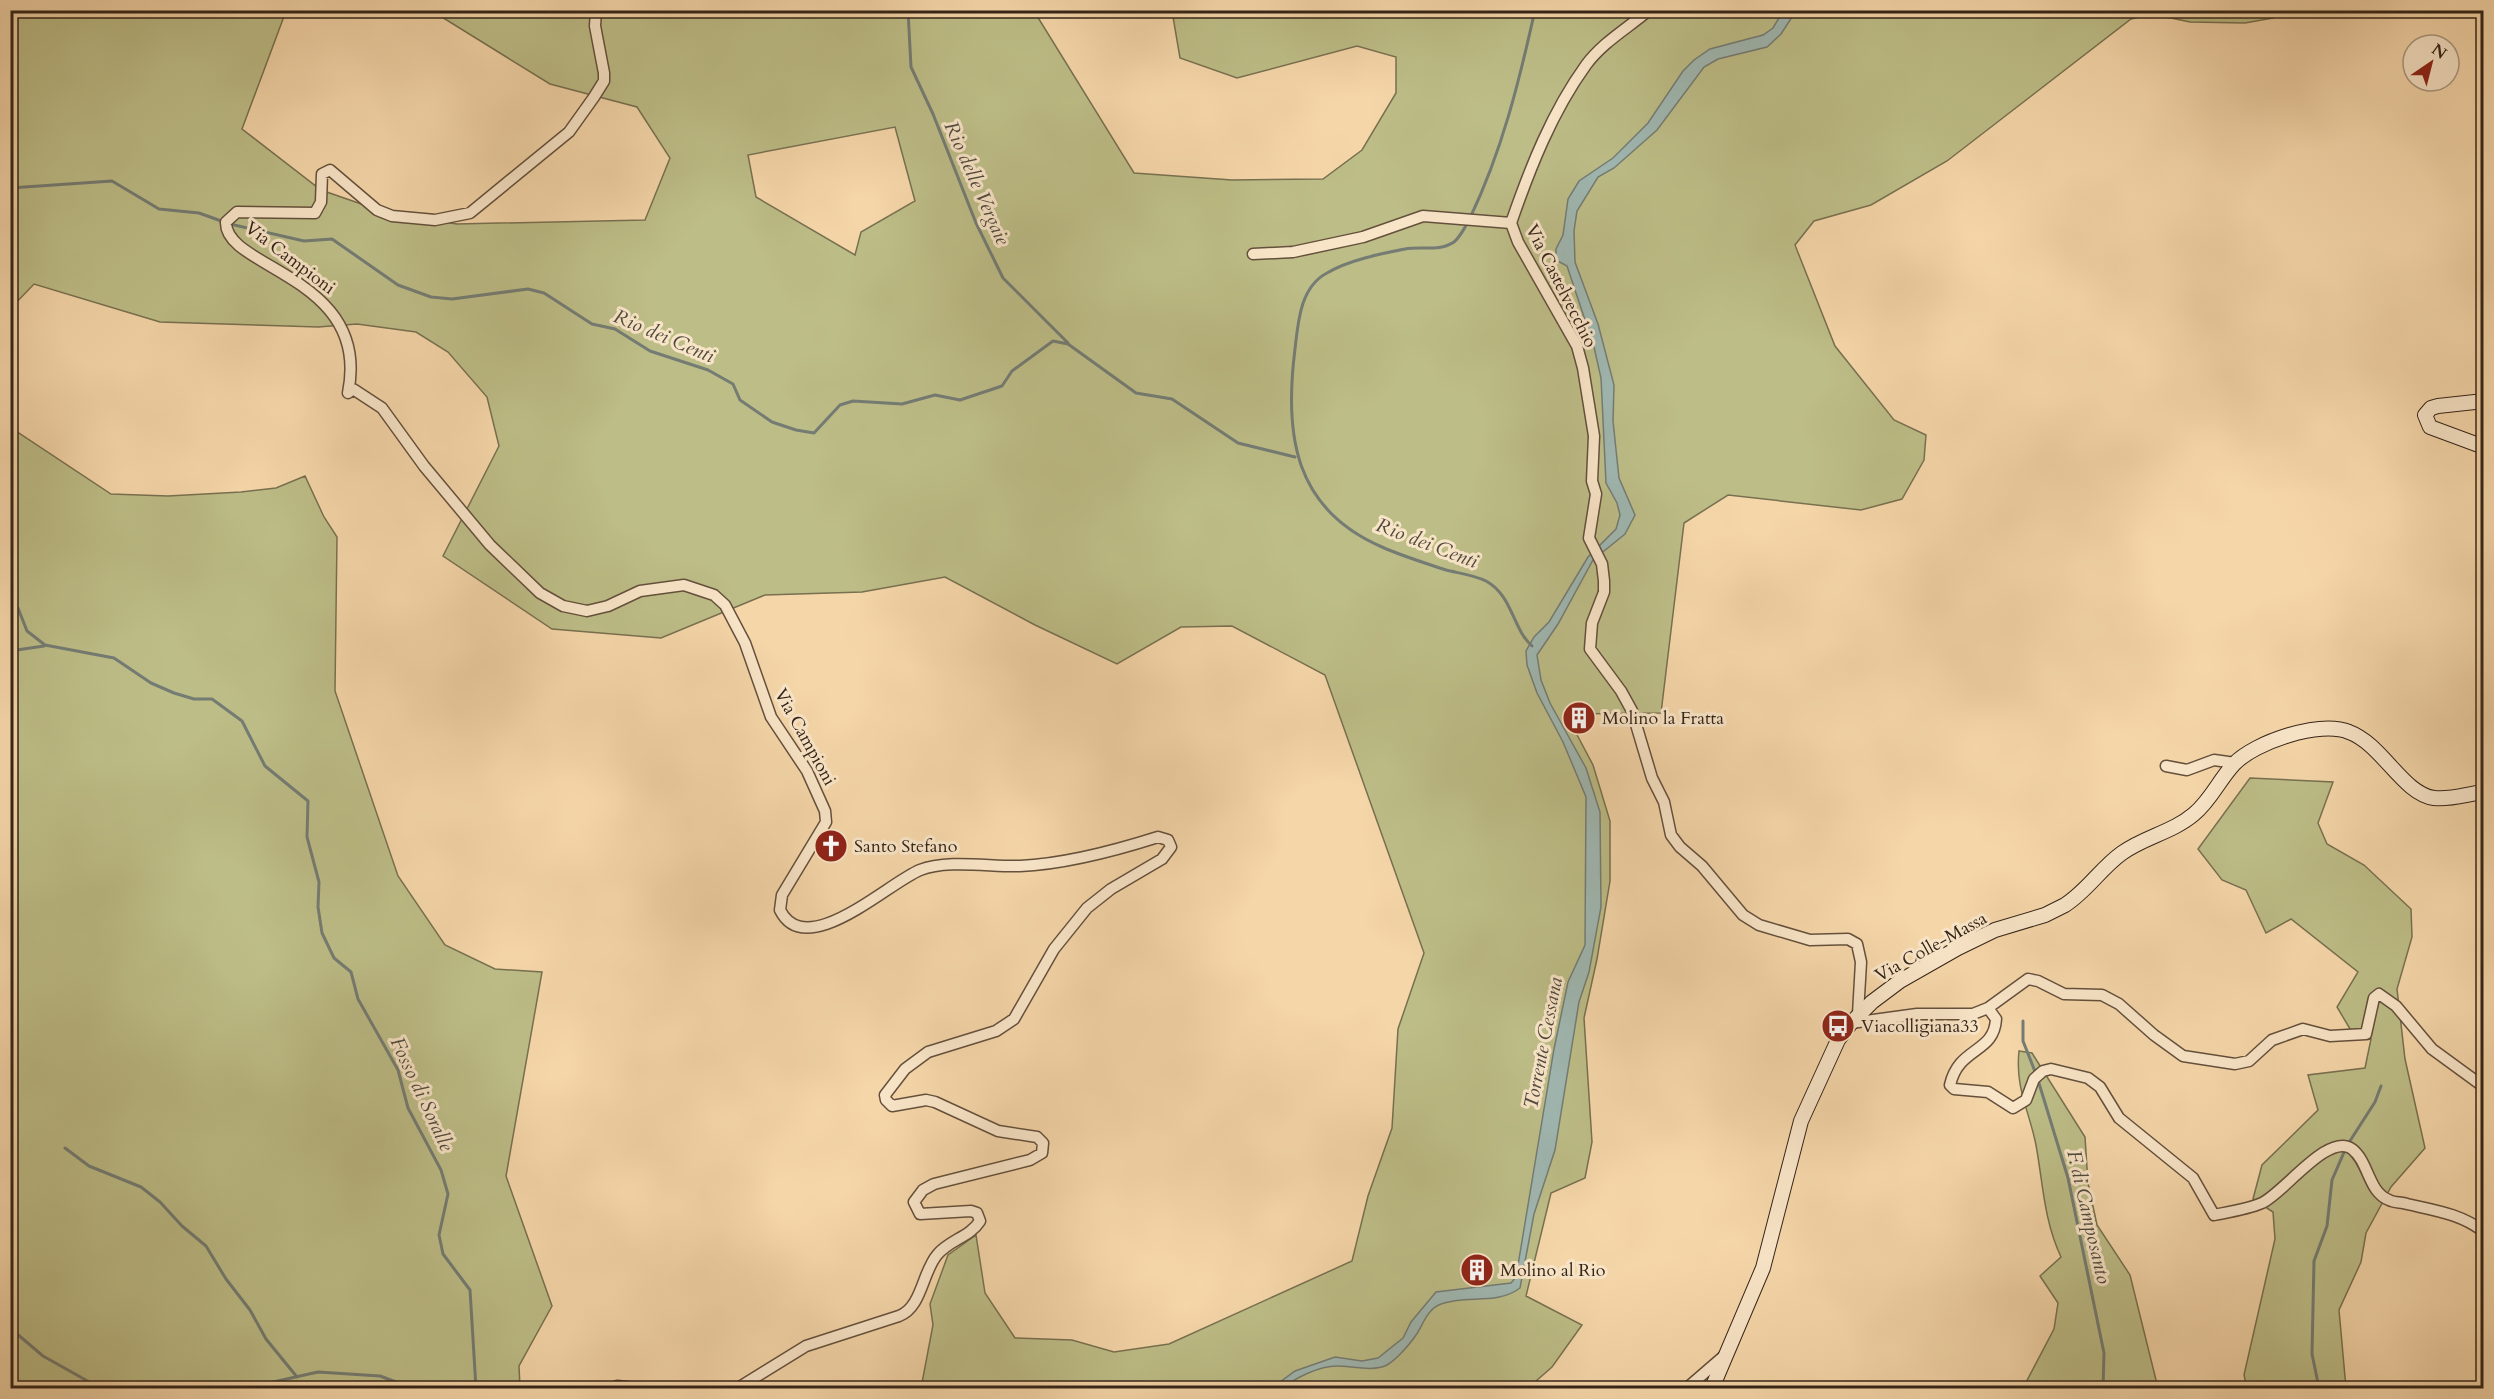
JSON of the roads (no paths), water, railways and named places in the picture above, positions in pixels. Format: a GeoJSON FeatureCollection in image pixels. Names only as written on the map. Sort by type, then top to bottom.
{"type":"FeatureCollection","features":[{"type":"Feature","properties":{"kind":"street","name":"Via Campioni"},"geometry":{"type":"LineString","coordinates":[[596,10],[595,26],[604,81],[569,132],[528,162],[470,213],[428,220],[392,216],[377,210],[345,180],[330,171],[322,174],[321,202],[315,213],[237,212],[226,222],[228,231],[241,245],[316,295],[331,310],[348,339],[351,377],[348,393],[353,389],[382,408],[490,545],[529,585],[563,606],[578,610],[608,606],[650,589],[684,585],[714,595],[725,605],[745,643],[771,717],[807,771],[825,811],[826,822],[821,834],[782,895],[780,910],[790,924],[798,928],[815,928],[852,911],[912,874],[933,866],[1040,865],[1079,858],[1158,837],[1168,840],[1170,847],[1162,859],[1110,889],[1083,913],[1054,950],[1014,1019],[996,1031],[928,1052],[905,1069],[885,1095],[886,1100],[892,1106],[926,1100],[998,1131],[1037,1137],[1043,1143],[1042,1153],[1030,1160],[943,1182],[923,1190],[914,1203],[920,1214],[971,1211],[977,1214],[980,1221],[975,1229],[948,1244],[938,1253],[910,1310],[899,1316],[806,1346],[738,1389]]}},
{"type":"Feature","properties":{"kind":"street","name":"Via Castelvecchio"},"geometry":{"type":"LineString","coordinates":[[1649,10],[1616,35],[1587,64],[1541,143],[1511,223],[1522,251],[1577,346],[1583,368],[1594,436],[1592,481],[1596,494],[1589,538],[1602,564],[1604,592],[1592,623],[1590,649],[1621,691],[1632,711],[1652,778],[1664,802],[1673,839],[1750,920],[1770,929],[1810,940],[1848,939],[1857,944],[1861,962],[1854,1018]]}},
{"type":"Feature","properties":{"kind":"street"},"geometry":{"type":"LineString","coordinates":[[1253,254],[1293,252],[1385,230],[1423,216],[1511,223]]}},
{"type":"Feature","properties":{"kind":"street"},"geometry":{"type":"LineString","coordinates":[[2484,401],[2438,406],[2425,415],[2430,427],[2437,431],[2484,447]]}},
{"type":"Feature","properties":{"kind":"street","name":"Via Colle-Massa"},"geometry":{"type":"LineString","coordinates":[[1712,1389],[1724,1356],[1754,1295],[1801,1121],[1838,1040],[1854,1018],[1900,981],[1979,937],[2054,912],[2075,899],[2123,852],[2194,814],[2235,763],[2265,745],[2302,732],[2332,728],[2346,730],[2371,743],[2408,783],[2431,798],[2457,797],[2484,792]]}},
{"type":"Feature","properties":{"kind":"street"},"geometry":{"type":"LineString","coordinates":[[2166,766],[2187,770],[2214,760],[2235,763]]}},
{"type":"Feature","properties":{"kind":"street"},"geometry":{"type":"LineString","coordinates":[[1854,1018],[1917,1014],[1958,1016],[1988,1008],[2028,979],[2038,981],[2064,994],[2102,995],[2119,1004],[2154,1035],[2183,1056],[2235,1064],[2249,1061],[2272,1040],[2302,1029],[2330,1036],[2366,1034],[2374,998],[2379,994],[2396,1006],[2432,1049],[2484,1087]]}},
{"type":"Feature","properties":{"kind":"street"},"geometry":{"type":"LineString","coordinates":[[1988,1008],[1996,1019],[1994,1031],[1983,1046],[1961,1060],[1950,1085],[1954,1089],[1988,1092],[2013,1108],[2026,1100],[2034,1079],[2043,1071],[2051,1069],[2088,1078],[2100,1088],[2119,1118],[2193,1178],[2214,1215],[2261,1203],[2290,1184],[2328,1148],[2340,1146],[2351,1148],[2364,1162],[2373,1184],[2390,1201],[2449,1214],[2474,1224],[2484,1232]]}},
{"type":"Feature","properties":{"kind":"street"},"geometry":{"type":"LineString","coordinates":[[1687,1389],[1724,1356]]}},
{"type":"Feature","properties":{"kind":"street"},"geometry":{"type":"LineString","coordinates":[[613,1388],[622,1386],[636,1389]]}},
{"type":"Feature","properties":{"kind":"water"},"geometry":{"type":"Polygon","coordinates":[[[1783,11],[1796,11],[1781,34],[1767,47],[1718,59],[1704,67],[1657,130],[1614,168],[1598,177],[1577,211],[1574,231],[1575,262],[1598,324],[1614,385],[1613,421],[1619,478],[1635,515],[1625,534],[1593,560],[1558,624],[1537,655],[1541,680],[1550,703],[1586,768],[1600,812],[1601,907],[1589,972],[1579,1002],[1555,1150],[1534,1214],[1520,1288],[1501,1297],[1451,1301],[1436,1306],[1407,1347],[1387,1365],[1369,1368],[1343,1366],[1323,1368],[1294,1380],[1283,1388],[1272,1388],[1295,1371],[1335,1357],[1362,1361],[1378,1358],[1403,1338],[1411,1322],[1436,1292],[1511,1283],[1516,1277],[1554,1049],[1568,982],[1585,945],[1586,797],[1563,742],[1537,693],[1527,665],[1526,651],[1534,637],[1549,622],[1588,557],[1616,529],[1620,515],[1617,503],[1606,483],[1601,378],[1594,347],[1567,266],[1556,260],[1556,249],[1563,235],[1568,199],[1579,181],[1613,158],[1648,123],[1683,71],[1710,49],[1763,35],[1773,28],[1783,11]]]}},
{"type":"Feature","properties":{"kind":"waterway","name":"Rio delle Vergaie"},"geometry":{"type":"LineString","coordinates":[[908,10],[911,67],[933,114],[976,223],[1003,278],[1068,343]]}},
{"type":"Feature","properties":{"kind":"waterway"},"geometry":{"type":"LineString","coordinates":[[1470,218],[1500,142],[1523,63],[1535,10]]}},
{"type":"Feature","properties":{"kind":"waterway","name":"Rio dei Centi"},"geometry":{"type":"LineString","coordinates":[[10,188],[112,181],[159,209],[199,213],[224,222]]}},
{"type":"Feature","properties":{"kind":"waterway","name":"Rio dei Centi"},"geometry":{"type":"LineString","coordinates":[[230,224],[304,241],[332,239],[398,285],[431,297],[452,299],[528,289],[544,293],[592,324],[615,329],[650,351],[708,370],[733,384],[740,400],[772,422],[796,430],[814,433],[840,405],[853,401],[902,404],[935,395],[960,400],[1002,386],[1012,371],[1053,341],[1068,344],[1136,393],[1172,399],[1238,443],[1295,457]]}},
{"type":"Feature","properties":{"kind":"waterway"},"geometry":{"type":"LineString","coordinates":[[1467,224],[1458,238],[1448,245],[1436,248],[1405,249],[1355,261],[1327,273],[1311,287],[1302,306],[1297,328],[1292,381],[1294,439],[1301,466],[1313,490],[1330,512],[1353,531],[1382,547],[1446,570],[1486,581],[1502,595],[1525,639],[1532,646]]}},
{"type":"Feature","properties":{"kind":"waterway","name":"Fosso di Soralle"},"geometry":{"type":"LineString","coordinates":[[10,603],[18,608],[27,631],[45,645],[114,658],[151,683],[174,693],[194,699],[212,699],[242,721],[265,766],[308,801],[307,837],[319,882],[318,907],[322,933],[334,958],[351,972],[358,999],[398,1070],[408,1108],[441,1170],[448,1194],[439,1235],[443,1254],[470,1290],[476,1388]]}},
{"type":"Feature","properties":{"kind":"waterway"},"geometry":{"type":"LineString","coordinates":[[10,651],[44,646]]}},
{"type":"Feature","properties":{"kind":"waterway","name":"F. di Camposanto"},"geometry":{"type":"LineString","coordinates":[[2023,1021],[2023,1041],[2036,1074]]}},
{"type":"Feature","properties":{"kind":"waterway","name":"F. di Camposanto"},"geometry":{"type":"LineString","coordinates":[[2038,1080],[2068,1178],[2104,1353],[2103,1388]]}},
{"type":"Feature","properties":{"kind":"waterway"},"geometry":{"type":"LineString","coordinates":[[2348,1144],[2375,1102],[2381,1086]]}},
{"type":"Feature","properties":{"kind":"waterway"},"geometry":{"type":"LineString","coordinates":[[65,1148],[89,1166],[141,1187],[206,1246],[226,1279],[250,1310],[266,1339],[297,1377]]}},
{"type":"Feature","properties":{"kind":"waterway"},"geometry":{"type":"LineString","coordinates":[[2319,1388],[2312,1354],[2314,1261],[2327,1226],[2332,1180],[2345,1150]]}},
{"type":"Feature","properties":{"kind":"waterway"},"geometry":{"type":"LineString","coordinates":[[10,1328],[43,1356],[100,1388]]}},
{"type":"Feature","properties":{"kind":"waterway"},"geometry":{"type":"LineString","coordinates":[[246,1388],[318,1372],[380,1376],[412,1388]]}},
{"type":"Feature","properties":{"kind":"place","name":"Molino la Fratta"},"geometry":{"type":"Point","coordinates":[1579,718]}},
{"type":"Feature","properties":{"kind":"place","name":"Santo Stefano"},"geometry":{"type":"Point","coordinates":[831,846]}},
{"type":"Feature","properties":{"kind":"place","name":"Viacolligiana33"},"geometry":{"type":"Point","coordinates":[1838,1026]}},
{"type":"Feature","properties":{"kind":"place","name":"Molino al Rio"},"geometry":{"type":"Point","coordinates":[1477,1270]}},
{"type":"Feature","properties":{"kind":"water label","name":"Torrente Cessana"},"geometry":{"type":"Point","coordinates":[1543,1043]}}]}
